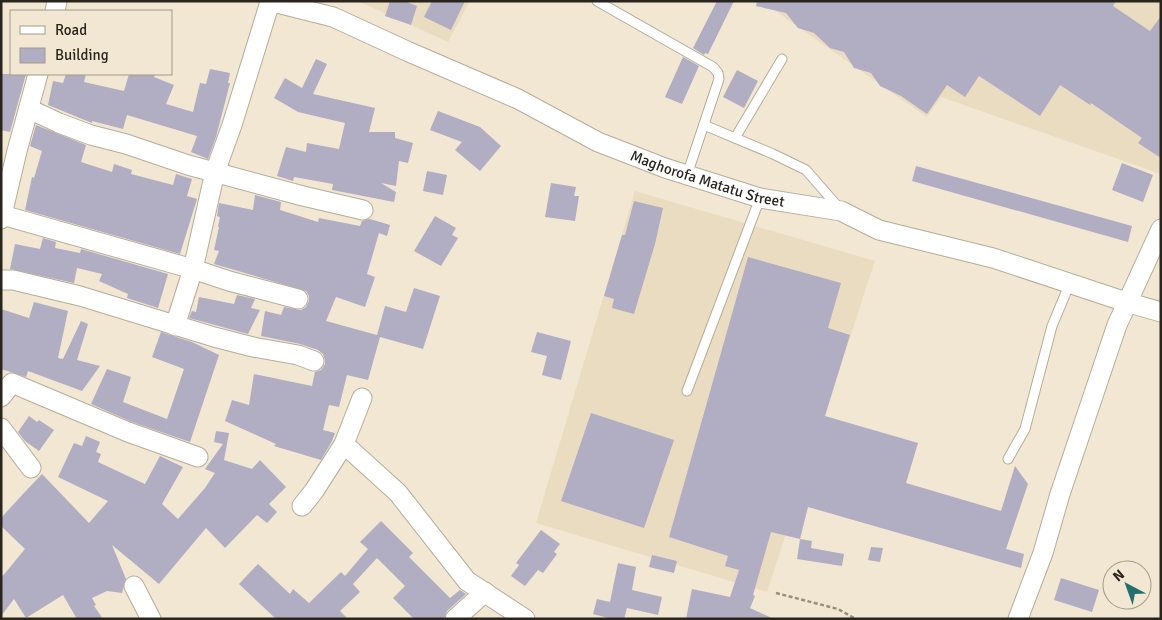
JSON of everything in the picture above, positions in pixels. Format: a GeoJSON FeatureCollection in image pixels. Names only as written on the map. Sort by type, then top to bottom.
{"type":"FeatureCollection","features":[{"type":"Feature","properties":{"kind":"street"},"geometry":{"type":"LineString","coordinates":[[176,326],[194,268],[215,172],[232,125],[270,1]]}},
{"type":"Feature","properties":{"kind":"street","name":"Maghorofa Matatu Street"},"geometry":{"type":"LineString","coordinates":[[270,1],[333,17],[518,99],[598,142],[665,168],[760,198],[841,211],[879,230],[993,258],[1161,312]]}},
{"type":"Feature","properties":{"kind":"street"},"geometry":{"type":"LineString","coordinates":[[38,75],[29,109],[9,148],[2,217],[194,268],[229,281],[298,299]]}},
{"type":"Feature","properties":{"kind":"street"},"geometry":{"type":"LineString","coordinates":[[29,109],[58,123],[91,135],[126,144],[188,165],[363,210]]}},
{"type":"Feature","properties":{"kind":"street"},"geometry":{"type":"LineString","coordinates":[[1022,617],[1060,494],[1117,325],[1161,229]]}},
{"type":"Feature","properties":{"kind":"street"},"geometry":{"type":"LineString","coordinates":[[1,280],[13,280],[89,298],[176,326],[253,347],[298,355],[314,361]]}},
{"type":"Feature","properties":{"kind":"street"},"geometry":{"type":"LineString","coordinates":[[5,386],[198,457]]}},
{"type":"Feature","properties":{"kind":"street"},"geometry":{"type":"LineString","coordinates":[[302,506],[314,491],[344,444],[362,398]]}},
{"type":"Feature","properties":{"kind":"street"},"geometry":{"type":"LineString","coordinates":[[1,428],[30,468]]}},
{"type":"Feature","properties":{"kind":"street"},"geometry":{"type":"LineString","coordinates":[[344,444],[398,494],[467,581],[525,619]]}},
{"type":"Feature","properties":{"kind":"street"},"geometry":{"type":"LineString","coordinates":[[134,586],[152,619]]}},
{"type":"Feature","properties":{"kind":"street"},"geometry":{"type":"LineString","coordinates":[[455,619],[485,592]]}},
{"type":"Feature","properties":{"kind":"lane"},"geometry":{"type":"LineString","coordinates":[[597,1],[713,67],[718,73],[719,80],[687,175]]}},
{"type":"Feature","properties":{"kind":"lane"},"geometry":{"type":"LineString","coordinates":[[735,138],[782,59]]}},
{"type":"Feature","properties":{"kind":"lane"},"geometry":{"type":"LineString","coordinates":[[704,125],[806,170],[841,211]]}},
{"type":"Feature","properties":{"kind":"lane"},"geometry":{"type":"LineString","coordinates":[[686,391],[760,198]]}},
{"type":"Feature","properties":{"kind":"lane"},"geometry":{"type":"LineString","coordinates":[[1008,459],[1025,428],[1052,326],[1070,283]]}},
{"type":"Feature","properties":{"kind":"path"},"geometry":{"type":"LineString","coordinates":[[776,593],[838,609],[856,619]]}},
{"type":"Feature","properties":{"kind":"shaded area"},"geometry":{"type":"Polygon","coordinates":[[[358,1],[470,1],[448,42],[358,1]]]}},
{"type":"Feature","properties":{"kind":"shaded area"},"geometry":{"type":"Polygon","coordinates":[[[761,1],[1161,1],[1161,174],[941,97],[927,117],[761,1]]]}},
{"type":"Feature","properties":{"kind":"shaded area"},"geometry":{"type":"Polygon","coordinates":[[[635,191],[875,261],[767,592],[536,523],[635,191]]]}},
{"type":"Feature","properties":{"kind":"building"},"geometry":{"type":"Polygon","coordinates":[[[390,1],[404,1],[417,6],[411,25],[385,16],[390,1]]]}},
{"type":"Feature","properties":{"kind":"building"},"geometry":{"type":"Polygon","coordinates":[[[432,1],[465,1],[451,30],[424,17],[432,1]]]}},
{"type":"Feature","properties":{"kind":"building"},"geometry":{"type":"Polygon","coordinates":[[[717,1],[734,1],[708,54],[705,53],[704,55],[693,48],[717,1]]]}},
{"type":"Feature","properties":{"kind":"building"},"geometry":{"type":"Polygon","coordinates":[[[757,1],[1116,1],[1113,6],[1150,31],[1161,16],[1161,158],[1138,143],[1142,138],[1091,103],[1090,105],[1060,85],[1040,116],[979,76],[965,97],[947,85],[927,114],[901,96],[880,86],[871,73],[854,68],[844,52],[830,48],[814,33],[798,28],[786,13],[756,6],[757,1]]]}},
{"type":"Feature","properties":{"kind":"building"},"geometry":{"type":"Polygon","coordinates":[[[683,57],[699,66],[682,104],[665,97],[683,57]]]}},
{"type":"Feature","properties":{"kind":"building"},"geometry":{"type":"Polygon","coordinates":[[[316,59],[327,64],[313,94],[375,108],[369,132],[395,132],[395,138],[413,143],[408,163],[399,161],[396,186],[381,183],[396,192],[394,202],[332,190],[333,184],[294,177],[293,181],[277,176],[286,147],[306,152],[307,143],[339,149],[345,123],[298,112],[274,98],[285,78],[302,88],[316,59]]]}},
{"type":"Feature","properties":{"kind":"building"},"geometry":{"type":"Polygon","coordinates":[[[210,69],[230,73],[228,83],[230,83],[216,137],[208,159],[191,152],[197,136],[127,115],[123,129],[92,121],[92,123],[48,105],[53,81],[63,83],[66,75],[86,75],[84,82],[124,91],[129,75],[155,75],[154,77],[174,85],[166,104],[193,112],[200,83],[206,84],[210,69]]]}},
{"type":"Feature","properties":{"kind":"building"},"geometry":{"type":"Polygon","coordinates":[[[737,70],[758,81],[744,108],[723,97],[737,70]]]}},
{"type":"Feature","properties":{"kind":"building"},"geometry":{"type":"Polygon","coordinates":[[[1,74],[26,75],[10,132],[1,130],[1,74]]]}},
{"type":"Feature","properties":{"kind":"building"},"geometry":{"type":"Polygon","coordinates":[[[438,111],[480,127],[501,146],[480,171],[455,150],[462,142],[430,130],[438,111]]]}},
{"type":"Feature","properties":{"kind":"building"},"geometry":{"type":"Polygon","coordinates":[[[36,125],[86,145],[81,162],[112,172],[114,164],[132,170],[131,174],[173,185],[176,174],[192,179],[187,196],[197,199],[180,254],[25,210],[32,177],[34,178],[42,151],[30,146],[36,125]]]}},
{"type":"Feature","properties":{"kind":"building"},"geometry":{"type":"Polygon","coordinates":[[[1122,163],[1153,175],[1143,202],[1112,190],[1122,163]]]}},
{"type":"Feature","properties":{"kind":"building"},"geometry":{"type":"Polygon","coordinates":[[[916,166],[1132,226],[1128,242],[912,181],[916,166]]]}},
{"type":"Feature","properties":{"kind":"building"},"geometry":{"type":"Polygon","coordinates":[[[427,171],[447,175],[443,195],[423,191],[427,171]]]}},
{"type":"Feature","properties":{"kind":"building"},"geometry":{"type":"Polygon","coordinates":[[[551,183],[576,187],[574,196],[579,196],[575,221],[545,217],[551,183]]]}},
{"type":"Feature","properties":{"kind":"building"},"geometry":{"type":"Polygon","coordinates":[[[255,195],[281,202],[280,210],[318,222],[319,218],[360,226],[362,221],[370,219],[390,225],[387,236],[379,233],[367,274],[375,277],[365,307],[336,297],[326,321],[377,335],[385,306],[406,312],[414,288],[440,296],[423,349],[380,337],[368,380],[347,375],[339,407],[329,405],[323,430],[335,433],[321,460],[274,446],[276,444],[225,421],[232,400],[249,405],[254,374],[312,386],[315,372],[321,370],[325,364],[323,354],[318,350],[300,344],[261,336],[265,311],[281,315],[284,307],[301,310],[306,307],[309,301],[306,291],[214,264],[219,251],[214,250],[219,227],[220,217],[217,216],[219,203],[253,210],[255,195]]]}},
{"type":"Feature","properties":{"kind":"building"},"geometry":{"type":"Polygon","coordinates":[[[634,201],[663,208],[655,244],[634,314],[612,308],[614,299],[604,296],[622,235],[625,235],[634,201]]]}},
{"type":"Feature","properties":{"kind":"building"},"geometry":{"type":"Polygon","coordinates":[[[435,216],[456,228],[452,235],[458,238],[441,266],[414,251],[435,216]]]}},
{"type":"Feature","properties":{"kind":"building"},"geometry":{"type":"Polygon","coordinates":[[[43,238],[56,242],[55,248],[80,253],[81,249],[168,274],[158,308],[127,298],[128,294],[99,281],[102,274],[77,268],[74,283],[10,269],[15,244],[40,249],[43,238]]]}},
{"type":"Feature","properties":{"kind":"building"},"geometry":{"type":"Polygon","coordinates":[[[748,257],[841,283],[828,328],[850,335],[825,416],[918,443],[906,483],[1001,511],[1015,466],[1028,484],[1006,549],[1024,554],[1021,568],[808,507],[800,539],[771,532],[753,595],[755,596],[750,608],[774,619],[686,619],[692,589],[730,597],[739,570],[725,566],[728,556],[669,537],[748,257]]]}},
{"type":"Feature","properties":{"kind":"building"},"geometry":{"type":"Polygon","coordinates":[[[237,295],[255,299],[251,308],[260,310],[248,334],[189,318],[192,311],[196,312],[199,297],[234,304],[237,295]]]}},
{"type":"Feature","properties":{"kind":"building"},"geometry":{"type":"Polygon","coordinates":[[[34,302],[68,311],[58,358],[63,359],[81,321],[88,324],[77,360],[100,366],[82,391],[28,371],[26,377],[1,369],[1,309],[29,318],[34,302]]]}},
{"type":"Feature","properties":{"kind":"building"},"geometry":{"type":"Polygon","coordinates":[[[161,332],[192,342],[219,355],[190,442],[132,422],[91,404],[107,369],[131,377],[123,402],[167,419],[184,369],[152,357],[161,332]]]}},
{"type":"Feature","properties":{"kind":"building"},"geometry":{"type":"Polygon","coordinates":[[[537,332],[571,341],[561,380],[542,375],[547,356],[531,352],[537,332]]]}},
{"type":"Feature","properties":{"kind":"building"},"geometry":{"type":"Polygon","coordinates":[[[591,413],[674,440],[644,528],[561,501],[591,413]]]}},
{"type":"Feature","properties":{"kind":"building"},"geometry":{"type":"Polygon","coordinates":[[[29,416],[54,430],[39,451],[25,441],[18,432],[29,416]]]}},
{"type":"Feature","properties":{"kind":"building"},"geometry":{"type":"Polygon","coordinates":[[[216,431],[229,433],[224,460],[252,469],[260,460],[286,487],[269,504],[277,512],[267,523],[257,515],[225,548],[206,528],[159,584],[112,545],[126,579],[122,593],[107,591],[92,598],[96,605],[94,606],[103,619],[77,619],[63,595],[26,618],[14,599],[1,616],[1,578],[25,549],[1,526],[1,518],[23,494],[42,474],[89,523],[108,501],[58,477],[74,443],[82,446],[86,436],[100,442],[96,452],[101,454],[98,462],[145,484],[160,456],[183,467],[162,504],[178,519],[205,488],[215,473],[205,469],[223,444],[214,442],[216,431]]]}},
{"type":"Feature","properties":{"kind":"building"},"geometry":{"type":"Polygon","coordinates":[[[381,521],[413,553],[409,557],[450,598],[460,590],[466,594],[447,611],[444,619],[414,619],[393,598],[405,586],[377,558],[353,584],[360,592],[340,611],[348,619],[276,619],[239,584],[258,564],[290,594],[293,589],[309,603],[341,572],[345,576],[368,549],[360,542],[381,521]]]}},
{"type":"Feature","properties":{"kind":"building"},"geometry":{"type":"Polygon","coordinates":[[[541,530],[560,544],[554,552],[557,554],[543,573],[538,570],[525,586],[511,576],[519,565],[516,563],[541,530]]]}},
{"type":"Feature","properties":{"kind":"building"},"geometry":{"type":"Polygon","coordinates":[[[800,539],[812,541],[811,548],[844,554],[842,566],[797,559],[800,539]]]}},
{"type":"Feature","properties":{"kind":"building"},"geometry":{"type":"Polygon","coordinates":[[[871,547],[883,548],[880,562],[868,560],[871,547]]]}},
{"type":"Feature","properties":{"kind":"building"},"geometry":{"type":"Polygon","coordinates":[[[652,555],[677,561],[674,573],[649,567],[652,555]]]}},
{"type":"Feature","properties":{"kind":"building"},"geometry":{"type":"Polygon","coordinates":[[[618,563],[636,567],[632,590],[662,597],[658,615],[627,608],[624,619],[612,619],[593,614],[597,599],[610,602],[618,563]]]}},
{"type":"Feature","properties":{"kind":"building"},"geometry":{"type":"Polygon","coordinates":[[[1061,578],[1099,590],[1092,612],[1054,600],[1061,578]]]}}]}
